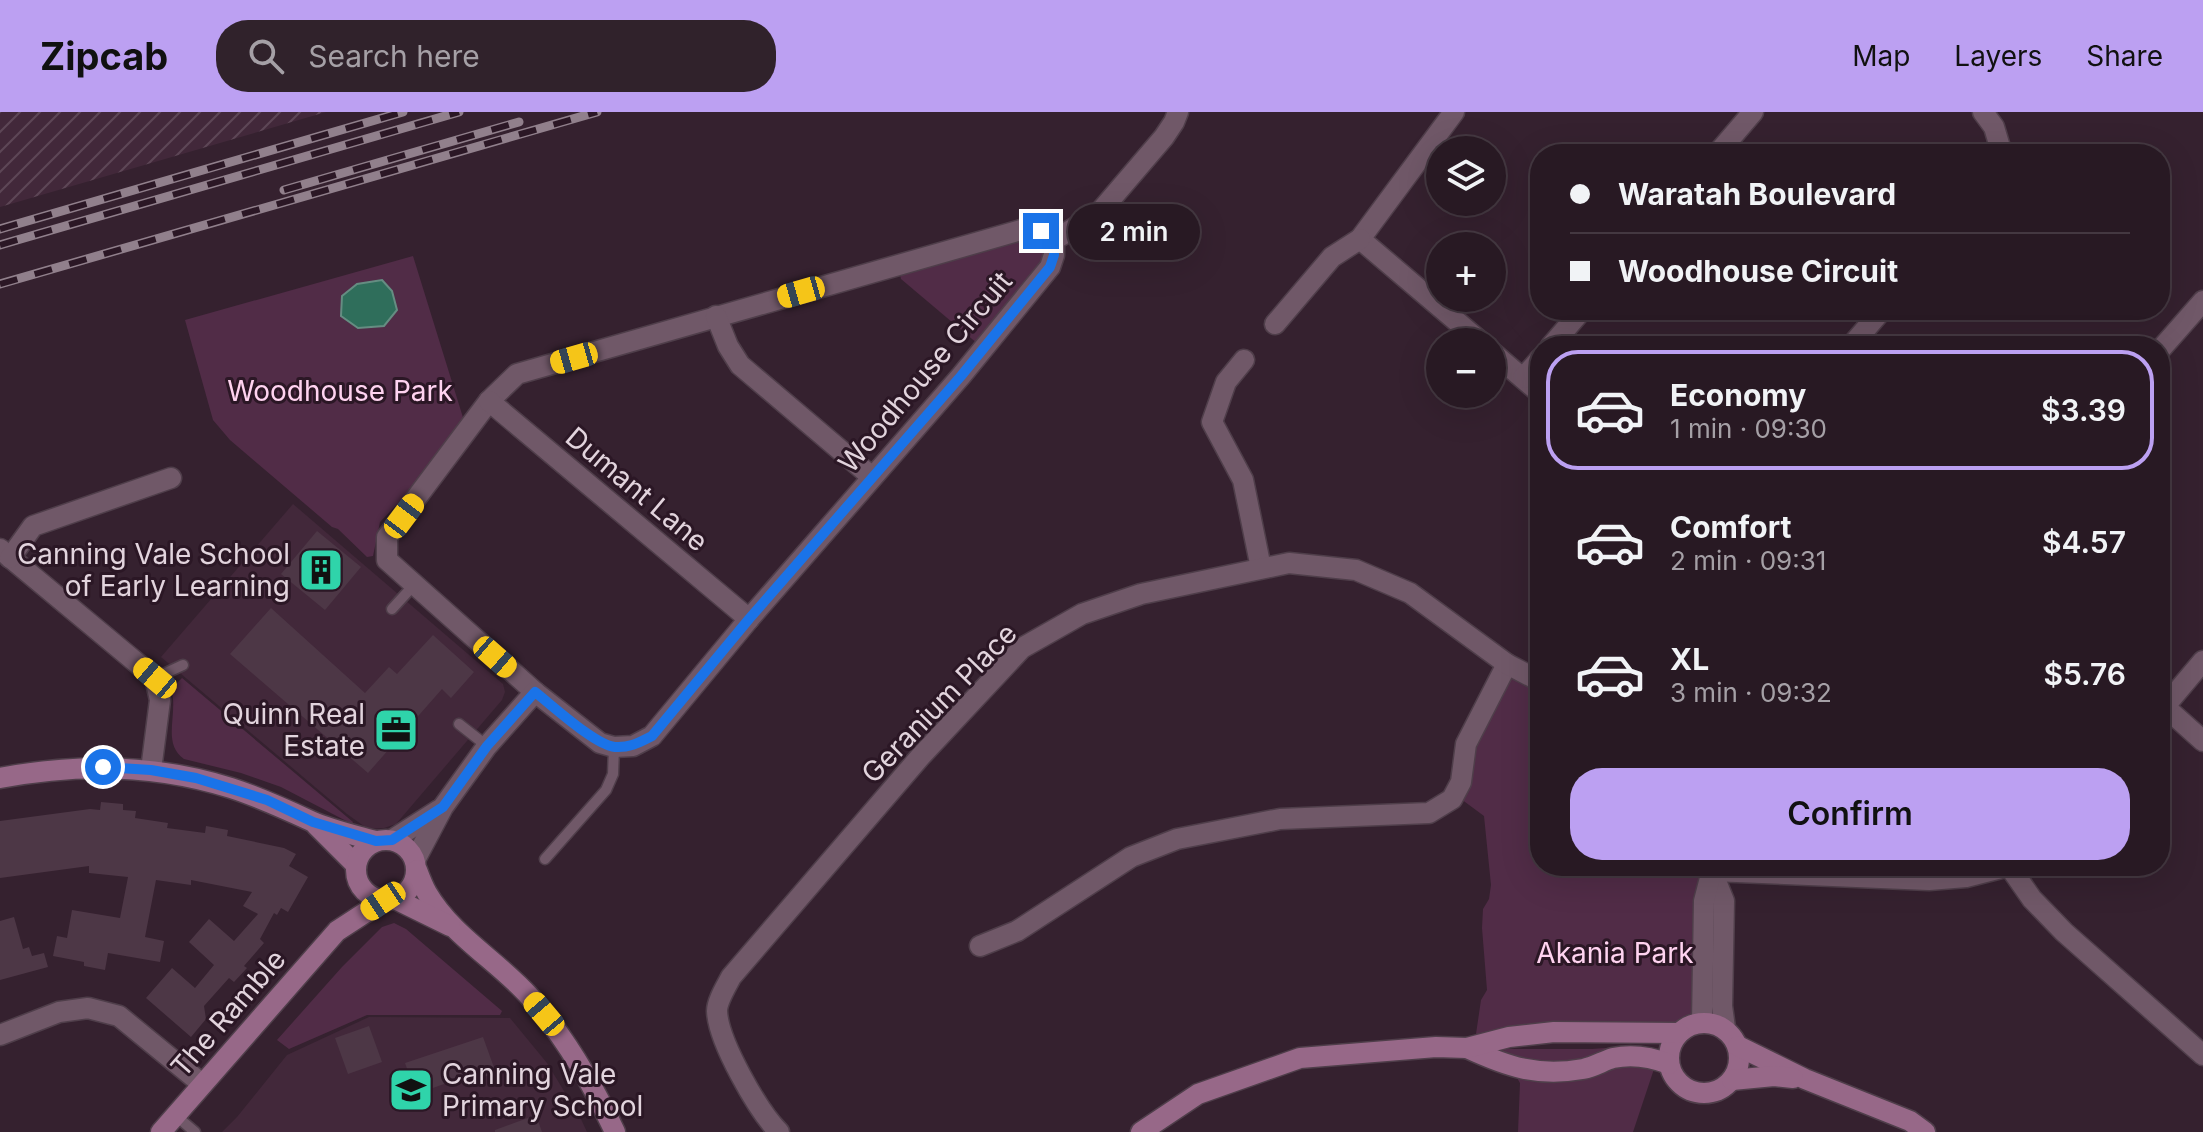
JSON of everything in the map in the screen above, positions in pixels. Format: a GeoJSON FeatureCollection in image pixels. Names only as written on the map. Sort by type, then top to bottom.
{"type":"FeatureCollection","features":[{"type":"Feature","properties":{"kind":"street"},"geometry":{"type":"LineString","coordinates":[[1054,240],[1099,213],[1164,137],[1178,112]]}},
{"type":"Feature","properties":{"kind":"street"},"geometry":{"type":"LineString","coordinates":[[1275,324],[1332,257],[1360,239],[1454,112]]}},
{"type":"Feature","properties":{"kind":"street"},"geometry":{"type":"LineString","coordinates":[[1726,144],[1753,112]]}},
{"type":"Feature","properties":{"kind":"street"},"geometry":{"type":"LineString","coordinates":[[1983,112],[1994,127],[2000,144]]}},
{"type":"Feature","properties":{"kind":"street","name":"Woodhouse Circuit"},"geometry":{"type":"LineString","coordinates":[[1028,228],[1041,231],[1054,240],[1050,267],[961,376],[749,619],[652,736],[633,746],[614,747],[600,743],[535,692],[413,586],[387,560],[387,537],[489,401],[517,374],[716,316],[1028,228]]}},
{"type":"Feature","properties":{"kind":"street"},"geometry":{"type":"LineString","coordinates":[[1360,239],[1465,328]]}},
{"type":"Feature","properties":{"kind":"street"},"geometry":{"type":"LineString","coordinates":[[2170,339],[2203,301]]}},
{"type":"Feature","properties":{"kind":"street"},"geometry":{"type":"LineString","coordinates":[[716,316],[728,346],[740,365],[872,477]]}},
{"type":"Feature","properties":{"kind":"street"},"geometry":{"type":"LineString","coordinates":[[1560,336],[1573,320]]}},
{"type":"Feature","properties":{"kind":"street"},"geometry":{"type":"LineString","coordinates":[[1860,336],[1873,320]]}},
{"type":"Feature","properties":{"kind":"street"},"geometry":{"type":"LineString","coordinates":[[1244,360],[1226,382],[1212,422],[1243,480],[1261,568]]}},
{"type":"Feature","properties":{"kind":"street"},"geometry":{"type":"LineString","coordinates":[[1506,364],[1530,384]]}},
{"type":"Feature","properties":{"kind":"street"},"geometry":{"type":"LineString","coordinates":[[1523,378],[1530,370]]}},
{"type":"Feature","properties":{"kind":"street","name":"Dumant Lane"},"geometry":{"type":"LineString","coordinates":[[489,401],[749,619]]}},
{"type":"Feature","properties":{"kind":"street"},"geometry":{"type":"LineString","coordinates":[[151,770],[160,700],[155,678],[5,553],[33,526],[171,478]]}},
{"type":"Feature","properties":{"kind":"street","name":"Geranium Place"},"geometry":{"type":"LineString","coordinates":[[779,1132],[764,1115],[723,1040],[717,1009],[731,977],[920,757],[1022,648],[1082,614],[1126,599],[1289,563],[1356,570],[1410,593],[1507,664],[1530,676]]}},
{"type":"Feature","properties":{"kind":"street"},"geometry":{"type":"LineString","coordinates":[[2170,700],[2203,661]]}},
{"type":"Feature","properties":{"kind":"street"},"geometry":{"type":"LineString","coordinates":[[980,946],[1017,931],[1131,857],[1177,839],[1280,819],[1429,813],[1452,799],[1461,782],[1466,744],[1507,664]]}},
{"type":"Feature","properties":{"kind":"street"},"geometry":{"type":"LineString","coordinates":[[389,900],[404,895],[411,888],[416,865],[443,807],[487,746],[535,692]]}},
{"type":"Feature","properties":{"kind":"street"},"geometry":{"type":"LineString","coordinates":[[2170,716],[2203,741]]}},
{"type":"Feature","properties":{"kind":"street"},"geometry":{"type":"LineString","coordinates":[[0,778],[72,768],[151,770],[231,788],[267,800],[313,822],[406,847],[427,893],[457,930],[528,995],[561,1036],[597,1093],[615,1132]]}},
{"type":"Feature","properties":{"kind":"street"},"geometry":{"type":"LineString","coordinates":[[358,875],[360,855],[367,847],[384,841],[443,807]]}},
{"type":"Feature","properties":{"kind":"street"},"geometry":{"type":"LineString","coordinates":[[313,822],[358,875],[373,898],[389,900],[457,930]]}},
{"type":"Feature","properties":{"kind":"street","name":"The Ramble"},"geometry":{"type":"LineString","coordinates":[[337,931],[358,875]]}},
{"type":"Feature","properties":{"kind":"street"},"geometry":{"type":"LineString","coordinates":[[1702,1023],[1704,901],[1710,876]]}},
{"type":"Feature","properties":{"kind":"street"},"geometry":{"type":"LineString","coordinates":[[1715,876],[1724,901],[1722,1006],[1725,1028],[1738,1046],[1805,1079],[1910,1121],[1925,1132]]}},
{"type":"Feature","properties":{"kind":"street"},"geometry":{"type":"LineString","coordinates":[[1857,876],[1929,880],[1970,876]]}},
{"type":"Feature","properties":{"kind":"street"},"geometry":{"type":"LineString","coordinates":[[2016,876],[2032,899],[2064,932],[2203,1055]]}},
{"type":"Feature","properties":{"kind":"street","name":"The Ramble"},"geometry":{"type":"LineString","coordinates":[[161,1132],[337,931],[389,900]]}},
{"type":"Feature","properties":{"kind":"street"},"geometry":{"type":"LineString","coordinates":[[0,1035],[59,1012],[88,1008],[119,1016],[202,1084]]}},
{"type":"Feature","properties":{"kind":"street"},"geometry":{"type":"LineString","coordinates":[[1725,1028],[1702,1023],[1679,1033],[1669,1055],[1673,1076],[1692,1092],[1716,1092],[1737,1073],[1740,1061],[1738,1046]]}},
{"type":"Feature","properties":{"kind":"street"},"geometry":{"type":"LineString","coordinates":[[1141,1132],[1198,1094],[1300,1058],[1436,1047],[1467,1048],[1509,1037],[1554,1032],[1679,1033]]}},
{"type":"Feature","properties":{"kind":"street"},"geometry":{"type":"LineString","coordinates":[[1467,1048],[1496,1061],[1536,1072],[1587,1068],[1611,1058],[1633,1056],[1669,1064]]}},
{"type":"Feature","properties":{"kind":"street"},"geometry":{"type":"LineString","coordinates":[[1732,1080],[1774,1076],[1805,1079]]}},
{"type":"Feature","properties":{"kind":"lane"},"geometry":{"type":"LineString","coordinates":[[392,609],[413,586]]}},
{"type":"Feature","properties":{"kind":"lane"},"geometry":{"type":"LineString","coordinates":[[155,678],[183,665]]}},
{"type":"Feature","properties":{"kind":"lane"},"geometry":{"type":"LineString","coordinates":[[459,724],[487,746]]}},
{"type":"Feature","properties":{"kind":"lane"},"geometry":{"type":"LineString","coordinates":[[545,859],[606,790],[613,774],[614,747]]}},
{"type":"Feature","properties":{"kind":"lane"},"geometry":{"type":"LineString","coordinates":[[175,1115],[195,1132]]}},
{"type":"Feature","properties":{"kind":"shaded area"},"geometry":{"type":"Polygon","coordinates":[[[0,112],[326,112],[0,207],[0,112]]]}},
{"type":"Feature","properties":{"kind":"shaded area"},"geometry":{"type":"Polygon","coordinates":[[[382,280],[392,291],[397,310],[384,326],[358,328],[341,316],[342,296],[357,284],[382,280]]]}},
{"type":"Feature","properties":{"kind":"shaded area"},"geometry":{"type":"Polygon","coordinates":[[[293,504],[503,684],[505,692],[502,700],[396,824],[384,828],[368,829],[347,814],[161,657],[293,504]]]}},
{"type":"Feature","properties":{"kind":"shaded area","name":"Canning Vale Primary School"},"geometry":{"type":"Polygon","coordinates":[[[369,1017],[510,1018],[547,1063],[587,1132],[222,1132],[287,1055],[369,1017]]]}},
{"type":"Feature","properties":{"kind":"green space"},"geometry":{"type":"Polygon","coordinates":[[[1022,234],[1042,242],[1047,255],[978,344],[901,279],[899,270],[1022,234]]]}},
{"type":"Feature","properties":{"kind":"green space","name":"Woodhouse Park"},"geometry":{"type":"Polygon","coordinates":[[[413,256],[465,424],[424,477],[380,522],[373,556],[367,557],[338,529],[230,440],[213,420],[185,320],[413,256]]]}},
{"type":"Feature","properties":{"kind":"green space","name":"Akania Park"},"geometry":{"type":"Polygon","coordinates":[[[1504,668],[1530,676],[1530,876],[1709,876],[1693,1024],[1667,1041],[1476,1034],[1481,1000],[1487,990],[1482,928],[1483,909],[1489,899],[1491,885],[1484,816],[1461,799],[1468,747],[1504,668]]]}},
{"type":"Feature","properties":{"kind":"green space"},"geometry":{"type":"Polygon","coordinates":[[[182,678],[352,824],[281,787],[184,759],[173,745],[172,736],[171,689],[182,678]]]}},
{"type":"Feature","properties":{"kind":"green space"},"geometry":{"type":"Polygon","coordinates":[[[394,923],[406,929],[502,1011],[500,1015],[367,1015],[289,1049],[277,1040],[382,927],[394,923]]]}},
{"type":"Feature","properties":{"kind":"green space"},"geometry":{"type":"Polygon","coordinates":[[[1619,1047],[1660,1051],[1633,1132],[1518,1132],[1520,1083],[1500,1049],[1619,1047]]]}},
{"type":"Feature","properties":{"kind":"building","name":"Canning Vale School of Early Learning"},"geometry":{"type":"Polygon","coordinates":[[[317,531],[361,567],[325,610],[281,574],[317,531]]]}},
{"type":"Feature","properties":{"kind":"building"},"geometry":{"type":"Polygon","coordinates":[[[271,608],[365,693],[389,667],[397,674],[433,635],[474,672],[451,698],[442,689],[368,773],[230,654],[271,608]]]}},
{"type":"Feature","properties":{"kind":"building"},"geometry":{"type":"Polygon","coordinates":[[[101,802],[123,804],[123,810],[136,811],[135,818],[168,823],[167,828],[205,833],[206,826],[228,830],[227,836],[284,848],[296,854],[289,866],[308,877],[288,912],[281,908],[277,915],[274,913],[260,939],[264,943],[244,966],[247,968],[234,982],[229,978],[204,1006],[206,1019],[191,1037],[146,998],[172,968],[195,988],[214,965],[189,942],[209,919],[234,941],[258,914],[243,906],[252,892],[191,880],[191,885],[156,880],[145,937],[164,941],[160,962],[108,953],[105,970],[53,956],[57,936],[67,938],[72,910],[120,918],[128,877],[89,873],[89,866],[0,878],[0,821],[100,810],[101,802]]]}},
{"type":"Feature","properties":{"kind":"building"},"geometry":{"type":"Polygon","coordinates":[[[14,917],[23,949],[29,947],[32,956],[44,953],[48,967],[0,980],[0,921],[14,917]]]}},
{"type":"Feature","properties":{"kind":"building"},"geometry":{"type":"Polygon","coordinates":[[[369,1026],[382,1062],[348,1074],[335,1038],[369,1026]]]}},
{"type":"Feature","properties":{"kind":"building"},"geometry":{"type":"Polygon","coordinates":[[[483,1037],[496,1073],[463,1084],[461,1078],[416,1094],[405,1063],[483,1037]]]}},
{"type":"Feature","properties":{"kind":"building"},"geometry":{"type":"Polygon","coordinates":[[[536,1115],[542,1132],[495,1132],[495,1130],[536,1115]]]}},
{"type":"Feature","properties":{"kind":"railway"},"geometry":{"type":"LineString","coordinates":[[0,229],[403,112]]}},
{"type":"Feature","properties":{"kind":"railway"},"geometry":{"type":"LineString","coordinates":[[0,245],[459,112]]}},
{"type":"Feature","properties":{"kind":"railway"},"geometry":{"type":"LineString","coordinates":[[0,284],[597,112]]}},
{"type":"Feature","properties":{"kind":"railway"},"geometry":{"type":"LineString","coordinates":[[284,190],[519,122]]}},
{"type":"Feature","properties":{"kind":"place","name":"Canning Vale School of Early Learning"},"geometry":{"type":"Point","coordinates":[321,570]}},
{"type":"Feature","properties":{"kind":"place","name":"Quinn Real Estate"},"geometry":{"type":"Point","coordinates":[396,730]}},
{"type":"Feature","properties":{"kind":"place","name":"Canning Vale Primary School"},"geometry":{"type":"Point","coordinates":[411,1090]}},
{"type":"Feature","properties":{"kind":"route"},"geometry":{"type":"LineString","coordinates":[[103,767],[151,770],[196,778],[267,800],[313,822],[376,841],[392,840],[443,807],[487,746],[535,692],[600,743],[614,747],[633,746],[652,736],[749,619],[961,376],[1050,267],[1054,240],[1041,231]]}}]}
